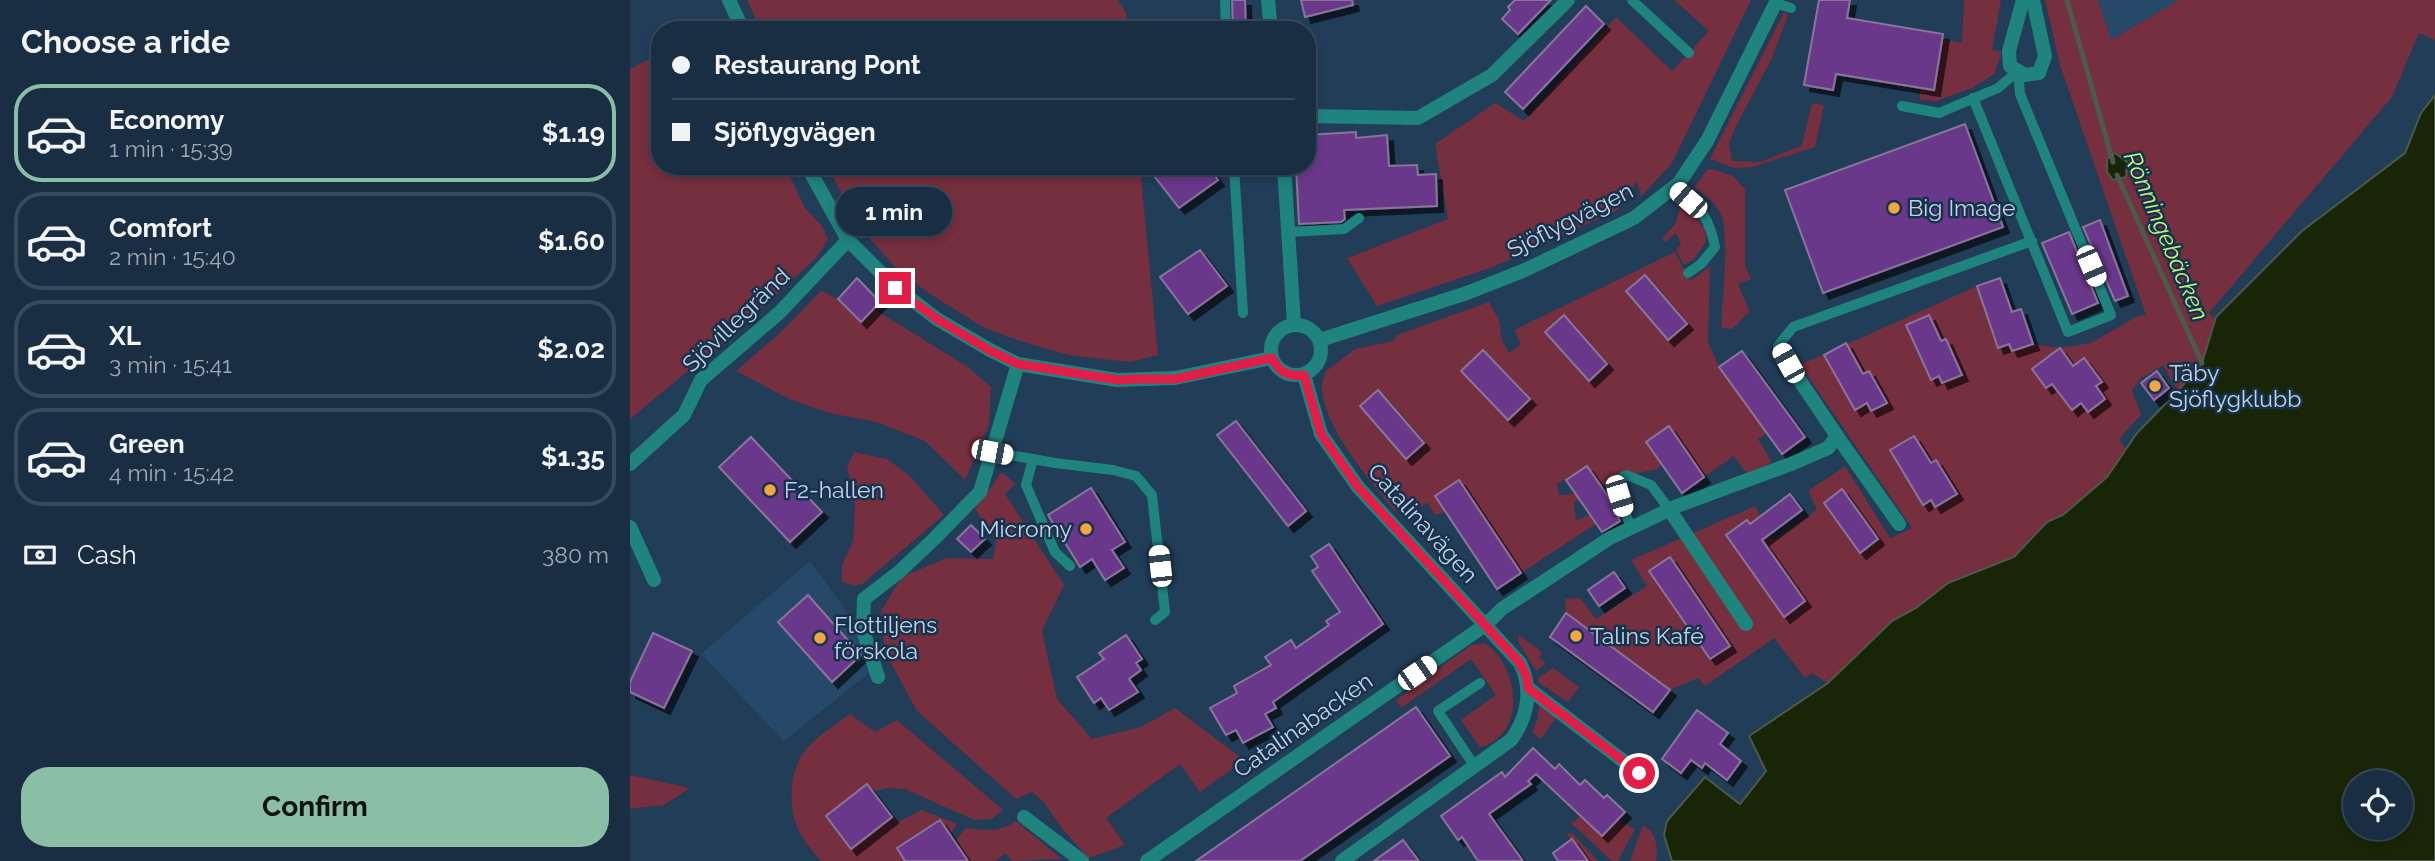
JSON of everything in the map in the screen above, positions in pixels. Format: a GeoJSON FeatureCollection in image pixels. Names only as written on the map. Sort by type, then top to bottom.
{"type":"FeatureCollection","features":[{"type":"Feature","properties":{"kind":"street"},"geometry":{"type":"LineString","coordinates":[[729,0],[739,21]]}},
{"type":"Feature","properties":{"kind":"street"},"geometry":{"type":"LineString","coordinates":[[1268,0],[1270,21]]}},
{"type":"Feature","properties":{"kind":"street"},"geometry":{"type":"LineString","coordinates":[[1316,116],[1418,118],[1492,75],[1568,0]]}},
{"type":"Feature","properties":{"kind":"street"},"geometry":{"type":"LineString","coordinates":[[2023,0],[2009,51],[2010,66],[2025,75],[2039,73],[2045,56],[2033,0]]}},
{"type":"Feature","properties":{"kind":"street","name":"Sjöflygvägen"},"geometry":{"type":"LineString","coordinates":[[1320,340],[1467,293],[1525,270],[1634,218],[1679,183],[1707,141],[1776,1]]}},
{"type":"Feature","properties":{"kind":"street"},"geometry":{"type":"LineString","coordinates":[[812,175],[848,240],[895,288],[937,319],[1018,364],[1118,380],[1175,379],[1272,358]]}},
{"type":"Feature","properties":{"kind":"street"},"geometry":{"type":"LineString","coordinates":[[1285,175],[1294,324]]}},
{"type":"Feature","properties":{"kind":"street","name":"Sjövillegränd"},"geometry":{"type":"LineString","coordinates":[[630,464],[684,415],[701,380],[779,313],[848,240]]}},
{"type":"Feature","properties":{"kind":"street"},"geometry":{"type":"LineString","coordinates":[[1294,324],[1309,328],[1320,340],[1322,348],[1317,364],[1304,375],[1287,374],[1280,370],[1272,358],[1270,351],[1274,336],[1294,324]]}},
{"type":"Feature","properties":{"kind":"street"},"geometry":{"type":"LineString","coordinates":[[1788,363],[1899,524]]}},
{"type":"Feature","properties":{"kind":"street"},"geometry":{"type":"LineString","coordinates":[[878,677],[863,630],[864,599],[917,555],[980,492],[1018,364]]}},
{"type":"Feature","properties":{"kind":"street","name":"Catalinavägen"},"geometry":{"type":"LineString","coordinates":[[1304,375],[1321,434],[1358,487],[1520,663],[1528,688]]}},
{"type":"Feature","properties":{"kind":"street","name":"Catalinabacken"},"geometry":{"type":"LineString","coordinates":[[1147,861],[1485,625],[1503,608],[1610,538],[1669,509],[1828,448],[1837,436]]}},
{"type":"Feature","properties":{"kind":"street"},"geometry":{"type":"LineString","coordinates":[[1669,509],[1746,624]]}},
{"type":"Feature","properties":{"kind":"street"},"geometry":{"type":"LineString","coordinates":[[630,527],[653,580]]}},
{"type":"Feature","properties":{"kind":"street"},"geometry":{"type":"LineString","coordinates":[[1342,861],[1511,740],[1520,729],[1528,688]]}},
{"type":"Feature","properties":{"kind":"street"},"geometry":{"type":"LineString","coordinates":[[1528,688],[1639,773]]}},
{"type":"Feature","properties":{"kind":"street"},"geometry":{"type":"LineString","coordinates":[[1024,817],[1082,861]]}},
{"type":"Feature","properties":{"kind":"lane"},"geometry":{"type":"LineString","coordinates":[[1225,0],[1226,21]]}},
{"type":"Feature","properties":{"kind":"lane"},"geometry":{"type":"LineString","coordinates":[[1632,0],[1689,53]]}},
{"type":"Feature","properties":{"kind":"lane"},"geometry":{"type":"LineString","coordinates":[[1776,1],[1791,8]]}},
{"type":"Feature","properties":{"kind":"lane"},"geometry":{"type":"LineString","coordinates":[[1902,106],[1939,113],[1998,88],[2018,71]]}},
{"type":"Feature","properties":{"kind":"lane"},"geometry":{"type":"LineString","coordinates":[[1973,98],[2068,332],[2111,315],[2020,94],[2018,71]]}},
{"type":"Feature","properties":{"kind":"lane"},"geometry":{"type":"LineString","coordinates":[[1235,175],[1243,313]]}},
{"type":"Feature","properties":{"kind":"lane"},"geometry":{"type":"LineString","coordinates":[[1674,187],[1702,212],[1711,225],[1715,247],[1701,264],[1688,274]]}},
{"type":"Feature","properties":{"kind":"lane"},"geometry":{"type":"LineString","coordinates":[[1288,232],[1344,229],[1359,218]]}},
{"type":"Feature","properties":{"kind":"lane"},"geometry":{"type":"LineString","coordinates":[[1788,363],[1778,346],[1793,327],[2032,241]]}},
{"type":"Feature","properties":{"kind":"lane"},"geometry":{"type":"LineString","coordinates":[[992,452],[1114,470],[1136,476],[1152,495],[1165,612],[1156,620]]}},
{"type":"Feature","properties":{"kind":"lane"},"geometry":{"type":"LineString","coordinates":[[1032,459],[1026,485],[1055,552],[1070,566]]}},
{"type":"Feature","properties":{"kind":"lane"},"geometry":{"type":"LineString","coordinates":[[1631,527],[1612,482],[1627,475],[1651,485],[1669,509]]}},
{"type":"Feature","properties":{"kind":"lane"},"geometry":{"type":"LineString","coordinates":[[1475,767],[1438,711],[1480,684]]}},
{"type":"Feature","properties":{"kind":"shaded area"},"geometry":{"type":"Polygon","coordinates":[[[747,0],[1118,0],[1126,13],[1127,21],[757,21],[747,0]]]}},
{"type":"Feature","properties":{"kind":"shaded area"},"geometry":{"type":"Polygon","coordinates":[[[1674,0],[1751,0],[1672,163],[1641,197],[1637,181],[1618,210],[1493,267],[1377,306],[1347,258],[1448,219],[1435,144],[1495,103],[1524,121],[1616,17],[1672,71],[1709,31],[1674,0]]]}},
{"type":"Feature","properties":{"kind":"shaded area"},"geometry":{"type":"Polygon","coordinates":[[[1964,0],[2001,0],[1992,50],[2002,52],[1994,74],[1972,88],[1936,101],[1920,100],[1920,88],[1934,90],[1942,39],[1962,43],[1964,0]]]}},
{"type":"Feature","properties":{"kind":"shaded area"},"geometry":{"type":"Polygon","coordinates":[[[2045,0],[2098,0],[2111,40],[2179,0],[2435,0],[2435,40],[2419,33],[2392,97],[2209,313],[2215,319],[2302,231],[2405,153],[2421,113],[2435,95],[2435,186],[2178,391],[2163,365],[2141,378],[2132,390],[2141,415],[2119,439],[2126,449],[2108,477],[2063,515],[2047,522],[2014,557],[1948,583],[1916,608],[1892,621],[1828,683],[1812,673],[1805,678],[1774,638],[1705,686],[1698,678],[1670,690],[1566,613],[1565,599],[1580,598],[1596,619],[1647,586],[1631,560],[1755,506],[1773,540],[1817,510],[1808,491],[1845,466],[1890,538],[1912,528],[1800,365],[1977,286],[1998,348],[2009,344],[2012,351],[2033,344],[2060,348],[2091,343],[2136,317],[2146,315],[2060,65],[2045,0]]]}},
{"type":"Feature","properties":{"kind":"shaded area"},"geometry":{"type":"Polygon","coordinates":[[[2098,0],[2179,0],[2111,40],[2098,0]]]}},
{"type":"Feature","properties":{"kind":"shaded area"},"geometry":{"type":"Polygon","coordinates":[[[1784,12],[1788,15],[1772,58],[1729,144],[1732,161],[1761,162],[1802,145],[1812,103],[1824,105],[1815,147],[1753,167],[1734,168],[1710,159],[1784,12]]]}},
{"type":"Feature","properties":{"kind":"shaded area"},"geometry":{"type":"Polygon","coordinates":[[[651,58],[651,175],[789,175],[805,208],[822,226],[828,239],[817,257],[699,367],[689,370],[630,419],[630,69],[651,58]]]}},
{"type":"Feature","properties":{"kind":"shaded area"},"geometry":{"type":"Polygon","coordinates":[[[2435,95],[2435,861],[1672,861],[1664,835],[1667,821],[1705,777],[1740,804],[1766,771],[1749,736],[1828,683],[1892,621],[1916,608],[1948,583],[2014,557],[2047,522],[2063,515],[2107,477],[2137,433],[2202,363],[2216,317],[2302,231],[2405,153],[2421,113],[2435,95]]]}},
{"type":"Feature","properties":{"kind":"shaded area"},"geometry":{"type":"Polygon","coordinates":[[[2115,153],[2127,162],[2126,177],[2113,180],[2107,172],[2107,159],[2115,153]]]}},
{"type":"Feature","properties":{"kind":"shaded area"},"geometry":{"type":"Polygon","coordinates":[[[1707,170],[1733,176],[1745,189],[1745,266],[1751,279],[1738,284],[1750,312],[1732,329],[1721,328],[1724,224],[1716,206],[1694,188],[1707,170]]]}},
{"type":"Feature","properties":{"kind":"shaded area"},"geometry":{"type":"Polygon","coordinates":[[[832,175],[1141,175],[1158,355],[1130,362],[1068,355],[983,327],[930,294],[897,269],[861,229],[832,175]]]}},
{"type":"Feature","properties":{"kind":"shaded area"},"geometry":{"type":"Polygon","coordinates":[[[1684,203],[1705,229],[1706,242],[1694,259],[1684,265],[1676,250],[1681,244],[1676,233],[1665,242],[1662,239],[1676,223],[1680,206],[1684,203]]]}},
{"type":"Feature","properties":{"kind":"shaded area"},"geometry":{"type":"Polygon","coordinates":[[[1675,252],[1690,281],[1710,266],[1708,342],[1719,367],[1767,433],[1758,439],[1772,462],[1747,474],[1734,456],[1704,477],[1669,427],[1646,442],[1661,463],[1658,469],[1618,477],[1601,486],[1586,466],[1557,484],[1559,495],[1576,494],[1579,499],[1574,502],[1576,520],[1590,515],[1597,523],[1521,573],[1459,480],[1435,496],[1446,512],[1435,515],[1427,502],[1423,506],[1413,499],[1395,511],[1350,453],[1330,419],[1322,388],[1325,372],[1355,349],[1393,341],[1397,335],[1489,302],[1499,320],[1502,340],[1509,353],[1521,344],[1514,330],[1675,252]],[[1644,275],[1626,291],[1668,340],[1687,324],[1644,275]],[[1564,316],[1546,333],[1589,381],[1607,365],[1564,316]],[[1483,350],[1461,371],[1508,419],[1529,398],[1483,350]],[[1378,391],[1361,406],[1407,458],[1424,443],[1378,391]]]}},
{"type":"Feature","properties":{"kind":"shaded area"},"geometry":{"type":"Polygon","coordinates":[[[821,291],[838,299],[861,322],[874,309],[968,367],[991,387],[989,425],[965,480],[925,441],[876,422],[829,413],[789,399],[736,371],[780,333],[821,291]]]}},
{"type":"Feature","properties":{"kind":"shaded area"},"geometry":{"type":"Polygon","coordinates":[[[854,452],[887,459],[909,475],[944,515],[862,584],[853,586],[842,581],[842,565],[853,541],[855,505],[847,467],[854,452]]]}},
{"type":"Feature","properties":{"kind":"shaded area"},"geometry":{"type":"Polygon","coordinates":[[[1002,472],[1015,484],[1005,494],[1064,585],[1042,631],[1057,699],[1092,739],[1141,727],[1175,708],[1244,760],[1200,792],[1180,764],[1106,818],[1125,845],[1089,858],[1063,830],[1043,801],[1032,792],[1016,799],[917,711],[885,652],[881,611],[902,577],[947,558],[993,559],[996,541],[975,509],[1002,472]]]}},
{"type":"Feature","properties":{"kind":"shaded area"},"geometry":{"type":"Polygon","coordinates":[[[810,561],[855,623],[869,673],[784,741],[701,654],[810,561]]]}},
{"type":"Feature","properties":{"kind":"shaded area"},"geometry":{"type":"Polygon","coordinates":[[[1519,635],[1542,652],[1539,658],[1546,663],[1536,671],[1518,641],[1519,635]]]}},
{"type":"Feature","properties":{"kind":"shaded area"},"geometry":{"type":"Polygon","coordinates":[[[1485,643],[1497,654],[1506,668],[1513,700],[1506,729],[1495,740],[1480,747],[1461,720],[1496,695],[1471,659],[1401,708],[1396,700],[1471,645],[1485,643]]]}},
{"type":"Feature","properties":{"kind":"shaded area"},"geometry":{"type":"Polygon","coordinates":[[[1553,668],[1579,687],[1568,702],[1539,683],[1538,678],[1553,668]]]}},
{"type":"Feature","properties":{"kind":"shaded area"},"geometry":{"type":"Polygon","coordinates":[[[1539,705],[1557,716],[1541,739],[1532,732],[1538,718],[1539,705]]]}},
{"type":"Feature","properties":{"kind":"shaded area"},"geometry":{"type":"Polygon","coordinates":[[[850,714],[875,732],[897,720],[1003,810],[991,819],[974,820],[905,789],[886,788],[873,792],[867,785],[826,816],[850,849],[892,817],[898,822],[922,810],[957,824],[950,835],[940,820],[897,848],[905,861],[821,861],[797,826],[792,804],[795,771],[804,752],[850,714]]]}},
{"type":"Feature","properties":{"kind":"shaded area"},"geometry":{"type":"Polygon","coordinates":[[[630,775],[690,788],[664,805],[630,809],[630,775]]]}},
{"type":"Feature","properties":{"kind":"shaded area"},"geometry":{"type":"Polygon","coordinates":[[[1580,816],[1602,836],[1618,820],[1635,829],[1618,861],[1612,861],[1572,824],[1571,820],[1574,822],[1580,816]]]}},
{"type":"Feature","properties":{"kind":"shaded area"},"geometry":{"type":"Polygon","coordinates":[[[1016,821],[1062,859],[1012,861],[1006,853],[995,861],[955,861],[955,842],[965,828],[998,829],[1016,821]]]}},
{"type":"Feature","properties":{"kind":"shaded area"},"geometry":{"type":"Polygon","coordinates":[[[1643,825],[1656,840],[1656,861],[1630,861],[1643,825]]]}},
{"type":"Feature","properties":{"kind":"shaded area"},"geometry":{"type":"Polygon","coordinates":[[[1571,832],[1598,861],[1588,861],[1567,835],[1571,832]]]}},
{"type":"Feature","properties":{"kind":"building"},"geometry":{"type":"Polygon","coordinates":[[[1232,0],[1245,0],[1246,21],[1233,21],[1232,0]]]}},
{"type":"Feature","properties":{"kind":"building"},"geometry":{"type":"Polygon","coordinates":[[[1301,0],[1352,0],[1353,5],[1305,17],[1301,0]]]}},
{"type":"Feature","properties":{"kind":"building"},"geometry":{"type":"Polygon","coordinates":[[[1515,0],[1551,0],[1518,34],[1502,19],[1515,0]]]}},
{"type":"Feature","properties":{"kind":"building"},"geometry":{"type":"Polygon","coordinates":[[[1819,0],[1850,0],[1847,18],[1943,34],[1934,90],[1836,74],[1833,90],[1804,85],[1819,0]]]}},
{"type":"Feature","properties":{"kind":"building"},"geometry":{"type":"Polygon","coordinates":[[[1586,6],[1604,24],[1523,109],[1505,92],[1586,6]]]}},
{"type":"Feature","properties":{"kind":"building","name":"Big Image"},"geometry":{"type":"Polygon","coordinates":[[[1965,124],[2003,227],[1823,293],[1785,190],[1965,124]]]}},
{"type":"Feature","properties":{"kind":"building"},"geometry":{"type":"Polygon","coordinates":[[[1356,132],[1356,138],[1387,135],[1389,166],[1417,165],[1418,175],[1436,174],[1437,206],[1344,210],[1345,219],[1341,222],[1299,224],[1296,175],[1316,175],[1316,134],[1356,132]]]}},
{"type":"Feature","properties":{"kind":"building"},"geometry":{"type":"Polygon","coordinates":[[[1153,175],[1214,175],[1218,180],[1179,208],[1153,175]]]}},
{"type":"Feature","properties":{"kind":"building"},"geometry":{"type":"Polygon","coordinates":[[[2100,220],[2128,296],[2115,301],[2083,227],[2100,220]]]}},
{"type":"Feature","properties":{"kind":"building"},"geometry":{"type":"Polygon","coordinates":[[[2069,232],[2098,303],[2072,314],[2042,243],[2069,232]]]}},
{"type":"Feature","properties":{"kind":"building"},"geometry":{"type":"Polygon","coordinates":[[[1200,250],[1227,286],[1188,314],[1160,277],[1200,250]]]}},
{"type":"Feature","properties":{"kind":"building"},"geometry":{"type":"Polygon","coordinates":[[[1645,275],[1687,324],[1668,340],[1626,291],[1645,275]]]}},
{"type":"Feature","properties":{"kind":"building"},"geometry":{"type":"Polygon","coordinates":[[[857,278],[880,302],[861,322],[838,299],[857,278]]]}},
{"type":"Feature","properties":{"kind":"building"},"geometry":{"type":"Polygon","coordinates":[[[2000,278],[2012,312],[2021,309],[2033,344],[2012,351],[2009,344],[1998,348],[1977,286],[2000,278]]]}},
{"type":"Feature","properties":{"kind":"building"},"geometry":{"type":"Polygon","coordinates":[[[1564,315],[1607,364],[1589,381],[1545,332],[1564,315]]]}},
{"type":"Feature","properties":{"kind":"building"},"geometry":{"type":"Polygon","coordinates":[[[1929,315],[1941,341],[1946,339],[1962,375],[1942,383],[1939,376],[1931,380],[1906,325],[1929,315]]]}},
{"type":"Feature","properties":{"kind":"building"},"geometry":{"type":"Polygon","coordinates":[[[1846,343],[1863,374],[1869,371],[1887,403],[1871,411],[1867,403],[1855,410],[1824,355],[1846,343]]]}},
{"type":"Feature","properties":{"kind":"building"},"geometry":{"type":"Polygon","coordinates":[[[2060,348],[2073,366],[2084,358],[2102,382],[2096,386],[2105,399],[2088,412],[2081,403],[2072,410],[2052,384],[2046,388],[2032,369],[2060,348]]]}},
{"type":"Feature","properties":{"kind":"building"},"geometry":{"type":"Polygon","coordinates":[[[1483,350],[1530,399],[1508,420],[1461,371],[1483,350]]]}},
{"type":"Feature","properties":{"kind":"building"},"geometry":{"type":"Polygon","coordinates":[[[1742,351],[1805,437],[1782,454],[1719,367],[1742,351]]]}},
{"type":"Feature","properties":{"kind":"building","name":"Täby Sjöflygklubb"},"geometry":{"type":"Polygon","coordinates":[[[2157,371],[2169,388],[2154,400],[2141,383],[2157,371]]]}},
{"type":"Feature","properties":{"kind":"building"},"geometry":{"type":"Polygon","coordinates":[[[1378,390],[1424,443],[1406,459],[1360,406],[1378,390]]]}},
{"type":"Feature","properties":{"kind":"building"},"geometry":{"type":"Polygon","coordinates":[[[1236,421],[1306,511],[1288,526],[1217,435],[1236,421]]]}},
{"type":"Feature","properties":{"kind":"building"},"geometry":{"type":"Polygon","coordinates":[[[1669,426],[1704,477],[1682,493],[1646,442],[1669,426]]]}},
{"type":"Feature","properties":{"kind":"building"},"geometry":{"type":"Polygon","coordinates":[[[1914,436],[1931,463],[1936,460],[1957,494],[1935,507],[1931,500],[1923,505],[1890,450],[1914,436]]]}},
{"type":"Feature","properties":{"kind":"building","name":"F2-hallen"},"geometry":{"type":"Polygon","coordinates":[[[751,437],[822,512],[790,542],[719,467],[751,437]]]}},
{"type":"Feature","properties":{"kind":"building"},"geometry":{"type":"Polygon","coordinates":[[[1587,466],[1612,502],[1620,521],[1602,532],[1566,480],[1587,466]]]}},
{"type":"Feature","properties":{"kind":"building"},"geometry":{"type":"Polygon","coordinates":[[[1459,480],[1521,573],[1497,589],[1435,496],[1459,480]]]}},
{"type":"Feature","properties":{"kind":"building","name":"Micromy"},"geometry":{"type":"Polygon","coordinates":[[[1091,488],[1125,542],[1112,550],[1124,568],[1105,580],[1092,559],[1080,567],[1048,515],[1091,488]]]}},
{"type":"Feature","properties":{"kind":"building"},"geometry":{"type":"Polygon","coordinates":[[[1842,489],[1878,539],[1860,553],[1824,503],[1842,489]]]}},
{"type":"Feature","properties":{"kind":"building"},"geometry":{"type":"Polygon","coordinates":[[[1790,494],[1802,510],[1762,540],[1805,601],[1784,617],[1726,535],[1747,520],[1750,524],[1790,494]]]}},
{"type":"Feature","properties":{"kind":"building"},"geometry":{"type":"Polygon","coordinates":[[[971,525],[985,539],[971,552],[957,539],[971,525]]]}},
{"type":"Feature","properties":{"kind":"building"},"geometry":{"type":"Polygon","coordinates":[[[1329,544],[1383,624],[1273,702],[1276,708],[1265,714],[1273,727],[1243,743],[1236,730],[1226,735],[1210,708],[1237,693],[1234,686],[1271,665],[1265,657],[1291,640],[1296,648],[1329,625],[1326,621],[1340,612],[1312,571],[1318,567],[1311,556],[1329,544]]]}},
{"type":"Feature","properties":{"kind":"building"},"geometry":{"type":"Polygon","coordinates":[[[1670,557],[1730,646],[1710,659],[1649,571],[1670,557]]]}},
{"type":"Feature","properties":{"kind":"building"},"geometry":{"type":"Polygon","coordinates":[[[1614,572],[1625,588],[1599,606],[1588,590],[1614,572]]]}},
{"type":"Feature","properties":{"kind":"building","name":"Flottiljens förskola"},"geometry":{"type":"Polygon","coordinates":[[[808,595],[861,655],[832,682],[778,622],[808,595]]]}},
{"type":"Feature","properties":{"kind":"building"},"geometry":{"type":"Polygon","coordinates":[[[1566,613],[1670,690],[1653,712],[1550,637],[1566,613]]]}},
{"type":"Feature","properties":{"kind":"building"},"geometry":{"type":"Polygon","coordinates":[[[653,633],[692,651],[664,708],[630,692],[630,682],[653,633]]]}},
{"type":"Feature","properties":{"kind":"building"},"geometry":{"type":"Polygon","coordinates":[[[1126,635],[1142,659],[1136,663],[1141,670],[1129,679],[1138,692],[1109,710],[1101,698],[1094,703],[1077,677],[1104,659],[1099,653],[1126,635]]]}},
{"type":"Feature","properties":{"kind":"building"},"geometry":{"type":"Polygon","coordinates":[[[1416,707],[1450,756],[1300,861],[1196,861],[1416,707]]]}},
{"type":"Feature","properties":{"kind":"building"},"geometry":{"type":"Polygon","coordinates":[[[1697,710],[1728,733],[1720,744],[1741,761],[1727,780],[1705,763],[1702,768],[1691,760],[1681,773],[1662,759],[1697,710]]]}},
{"type":"Feature","properties":{"kind":"building"},"geometry":{"type":"Polygon","coordinates":[[[1533,748],[1555,769],[1559,764],[1580,785],[1585,780],[1604,798],[1607,795],[1625,812],[1602,836],[1536,774],[1528,781],[1531,784],[1489,814],[1523,861],[1478,861],[1462,837],[1458,840],[1441,816],[1502,772],[1505,777],[1533,748]]]}},
{"type":"Feature","properties":{"kind":"building"},"geometry":{"type":"Polygon","coordinates":[[[867,784],[892,817],[851,849],[826,816],[867,784]]]}},
{"type":"Feature","properties":{"kind":"building"},"geometry":{"type":"Polygon","coordinates":[[[940,820],[968,861],[905,861],[897,848],[940,820]]]}},
{"type":"Feature","properties":{"kind":"building"},"geometry":{"type":"Polygon","coordinates":[[[1572,839],[1588,861],[1558,861],[1553,853],[1572,839]]]}},
{"type":"Feature","properties":{"kind":"building"},"geometry":{"type":"Polygon","coordinates":[[[1403,840],[1419,861],[1374,861],[1403,840]]]}},
{"type":"Feature","properties":{"kind":"waterway","name":"Rönningebäcken"},"geometry":{"type":"LineString","coordinates":[[2067,0],[2113,162]]}},
{"type":"Feature","properties":{"kind":"waterway","name":"Rönningebäcken"},"geometry":{"type":"LineString","coordinates":[[2117,175],[2202,363]]}},
{"type":"Feature","properties":{"kind":"place","name":"Big Image"},"geometry":{"type":"Point","coordinates":[1894,208]}},
{"type":"Feature","properties":{"kind":"place","name":"Täby Sjöflygklubb"},"geometry":{"type":"Point","coordinates":[2155,386]}},
{"type":"Feature","properties":{"kind":"place","name":"F2-hallen"},"geometry":{"type":"Point","coordinates":[770,490]}},
{"type":"Feature","properties":{"kind":"place","name":"Micromy"},"geometry":{"type":"Point","coordinates":[1086,529]}},
{"type":"Feature","properties":{"kind":"place","name":"Talins Kafé"},"geometry":{"type":"Point","coordinates":[1576,636]}},
{"type":"Feature","properties":{"kind":"place","name":"Flottiljens förskola"},"geometry":{"type":"Point","coordinates":[820,638]}},
{"type":"Feature","properties":{"kind":"route"},"geometry":{"type":"LineString","coordinates":[[895,288],[937,319],[1018,364],[1118,380],[1175,379],[1272,358],[1275,365],[1287,374],[1304,375],[1321,434],[1358,487],[1520,663],[1528,688],[1639,773]]}}]}
